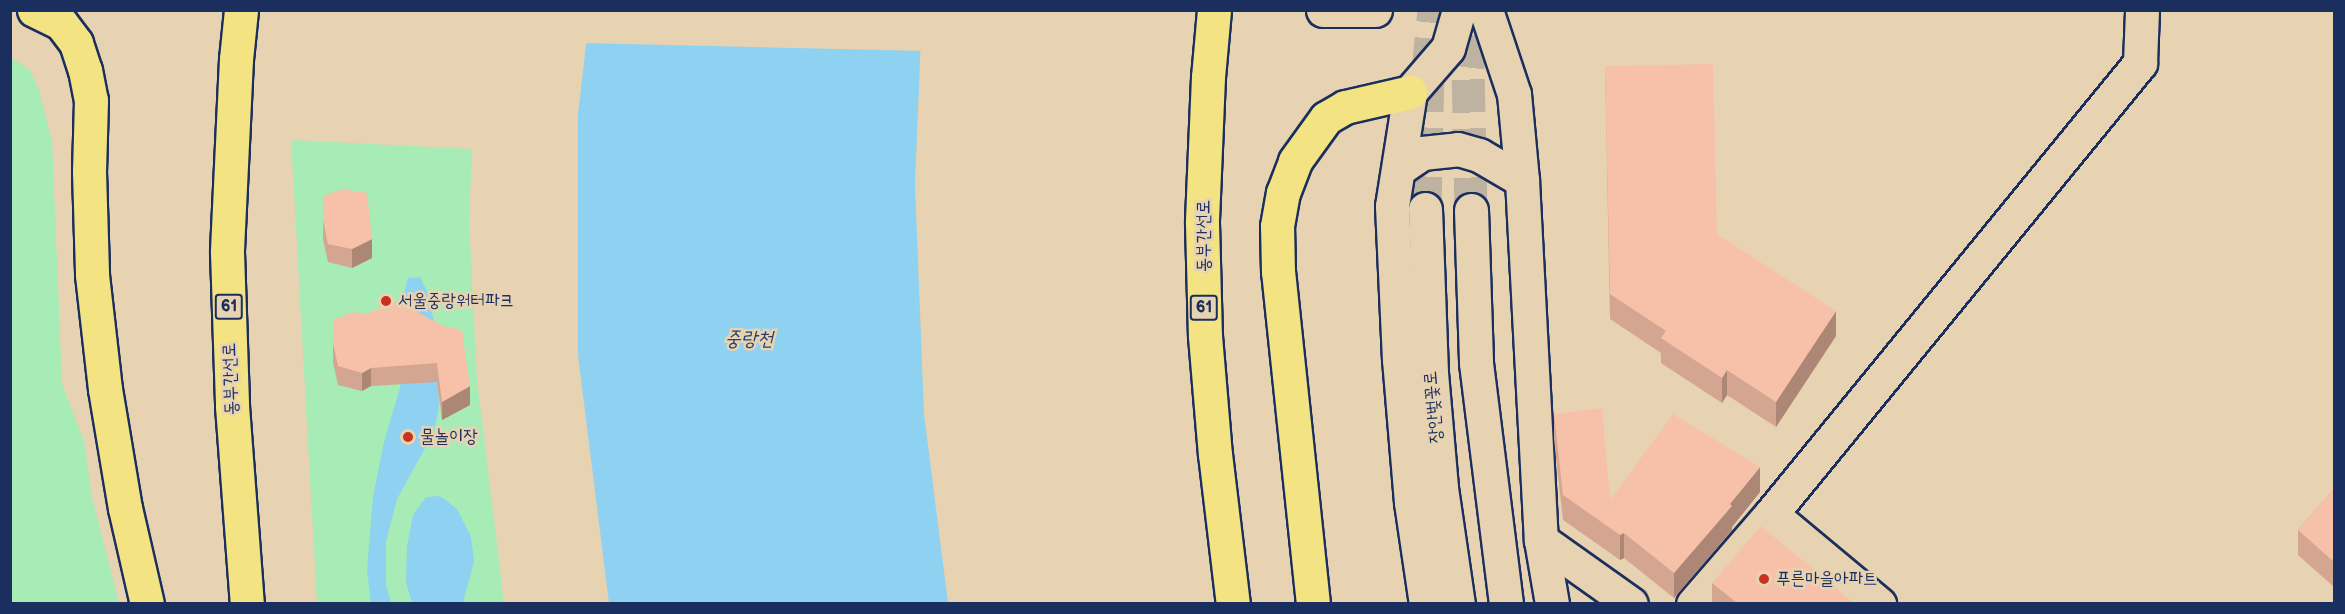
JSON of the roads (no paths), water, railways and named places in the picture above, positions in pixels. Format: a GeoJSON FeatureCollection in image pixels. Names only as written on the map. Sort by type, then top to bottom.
{"type":"FeatureCollection","features":[{"type":"Feature","properties":{"kind":"highway"},"geometry":{"type":"LineString","coordinates":[[34,10],[61,23],[75,43],[85,70],[91,100],[88,171],[92,275],[106,400],[125,508],[147,603]]}},
{"type":"Feature","properties":{"kind":"highway","name":"동부간선로"},"geometry":{"type":"LineString","coordinates":[[241,10],[236,59],[227,252],[232,405],[247,603]]}},
{"type":"Feature","properties":{"kind":"highway","name":"동부간선로"},"geometry":{"type":"LineString","coordinates":[[1214,10],[1208,77],[1202,223],[1205,336],[1215,454],[1233,603]]}},
{"type":"Feature","properties":{"kind":"highway"},"geometry":{"type":"LineString","coordinates":[[1313,603],[1278,272],[1277,226],[1283,193],[1295,161],[1326,118],[1345,107],[1410,92]]}},
{"type":"Feature","properties":{"kind":"street"},"geometry":{"type":"LineString","coordinates":[[1323,10],[1376,10]]}},
{"type":"Feature","properties":{"kind":"street"},"geometry":{"type":"LineString","coordinates":[[1426,603],[1411,502],[1399,360],[1392,206],[1400,168],[1410,92],[1448,48],[1459,10]]}},
{"type":"Feature","properties":{"kind":"street"},"geometry":{"type":"LineString","coordinates":[[1486,10],[1514,94],[1522,180],[1541,540],[1552,603]]}},
{"type":"Feature","properties":{"kind":"street"},"geometry":{"type":"LineString","coordinates":[[1693,603],[1771,514],[2140,63],[2142,10]]}},
{"type":"Feature","properties":{"kind":"street"},"geometry":{"type":"LineString","coordinates":[[1400,168],[1422,153],[1458,149],[1479,155],[1522,180]]}},
{"type":"Feature","properties":{"kind":"street","name":"장안벚꽃로"},"geometry":{"type":"LineString","coordinates":[[1425,209],[1431,373],[1441,488],[1458,603]]}},
{"type":"Feature","properties":{"kind":"street"},"geometry":{"type":"LineString","coordinates":[[1471,210],[1478,375],[1506,603]]}},
{"type":"Feature","properties":{"kind":"street"},"geometry":{"type":"LineString","coordinates":[[1771,514],[1879,603]]}},
{"type":"Feature","properties":{"kind":"street"},"geometry":{"type":"LineString","coordinates":[[1541,540],[1631,603]]}},
{"type":"Feature","properties":{"kind":"water","name":"중랑천"},"geometry":{"type":"Polygon","coordinates":[[[590,11],[922,11],[915,184],[924,414],[948,603],[609,603],[578,355],[578,114],[590,11]]]}},
{"type":"Feature","properties":{"kind":"water","name":"물놀이장"},"geometry":{"type":"Polygon","coordinates":[[[420,277],[427,291],[435,327],[439,406],[434,432],[397,499],[386,542],[386,585],[391,603],[371,604],[367,570],[373,497],[384,442],[400,388],[406,345],[404,294],[408,278],[420,277]]]}},
{"type":"Feature","properties":{"kind":"water","name":"물놀이장"},"geometry":{"type":"Polygon","coordinates":[[[440,496],[457,509],[471,537],[474,561],[463,603],[412,603],[406,582],[407,546],[413,515],[426,497],[440,496]]]}},
{"type":"Feature","properties":{"kind":"tunnel"},"geometry":{"type":"LineString","coordinates":[[1425,209],[1428,71],[1434,10]]}},
{"type":"Feature","properties":{"kind":"tunnel"},"geometry":{"type":"LineString","coordinates":[[1471,210],[1468,67],[1475,10]]}},
{"type":"Feature","properties":{"kind":"place","name":"서울중랑워터파크"},"geometry":{"type":"Point","coordinates":[386,301]}},
{"type":"Feature","properties":{"kind":"place","name":"물놀이장"},"geometry":{"type":"Point","coordinates":[408,437]}},
{"type":"Feature","properties":{"kind":"place","name":"푸른마을아파트"},"geometry":{"type":"Point","coordinates":[1764,579]}}]}
